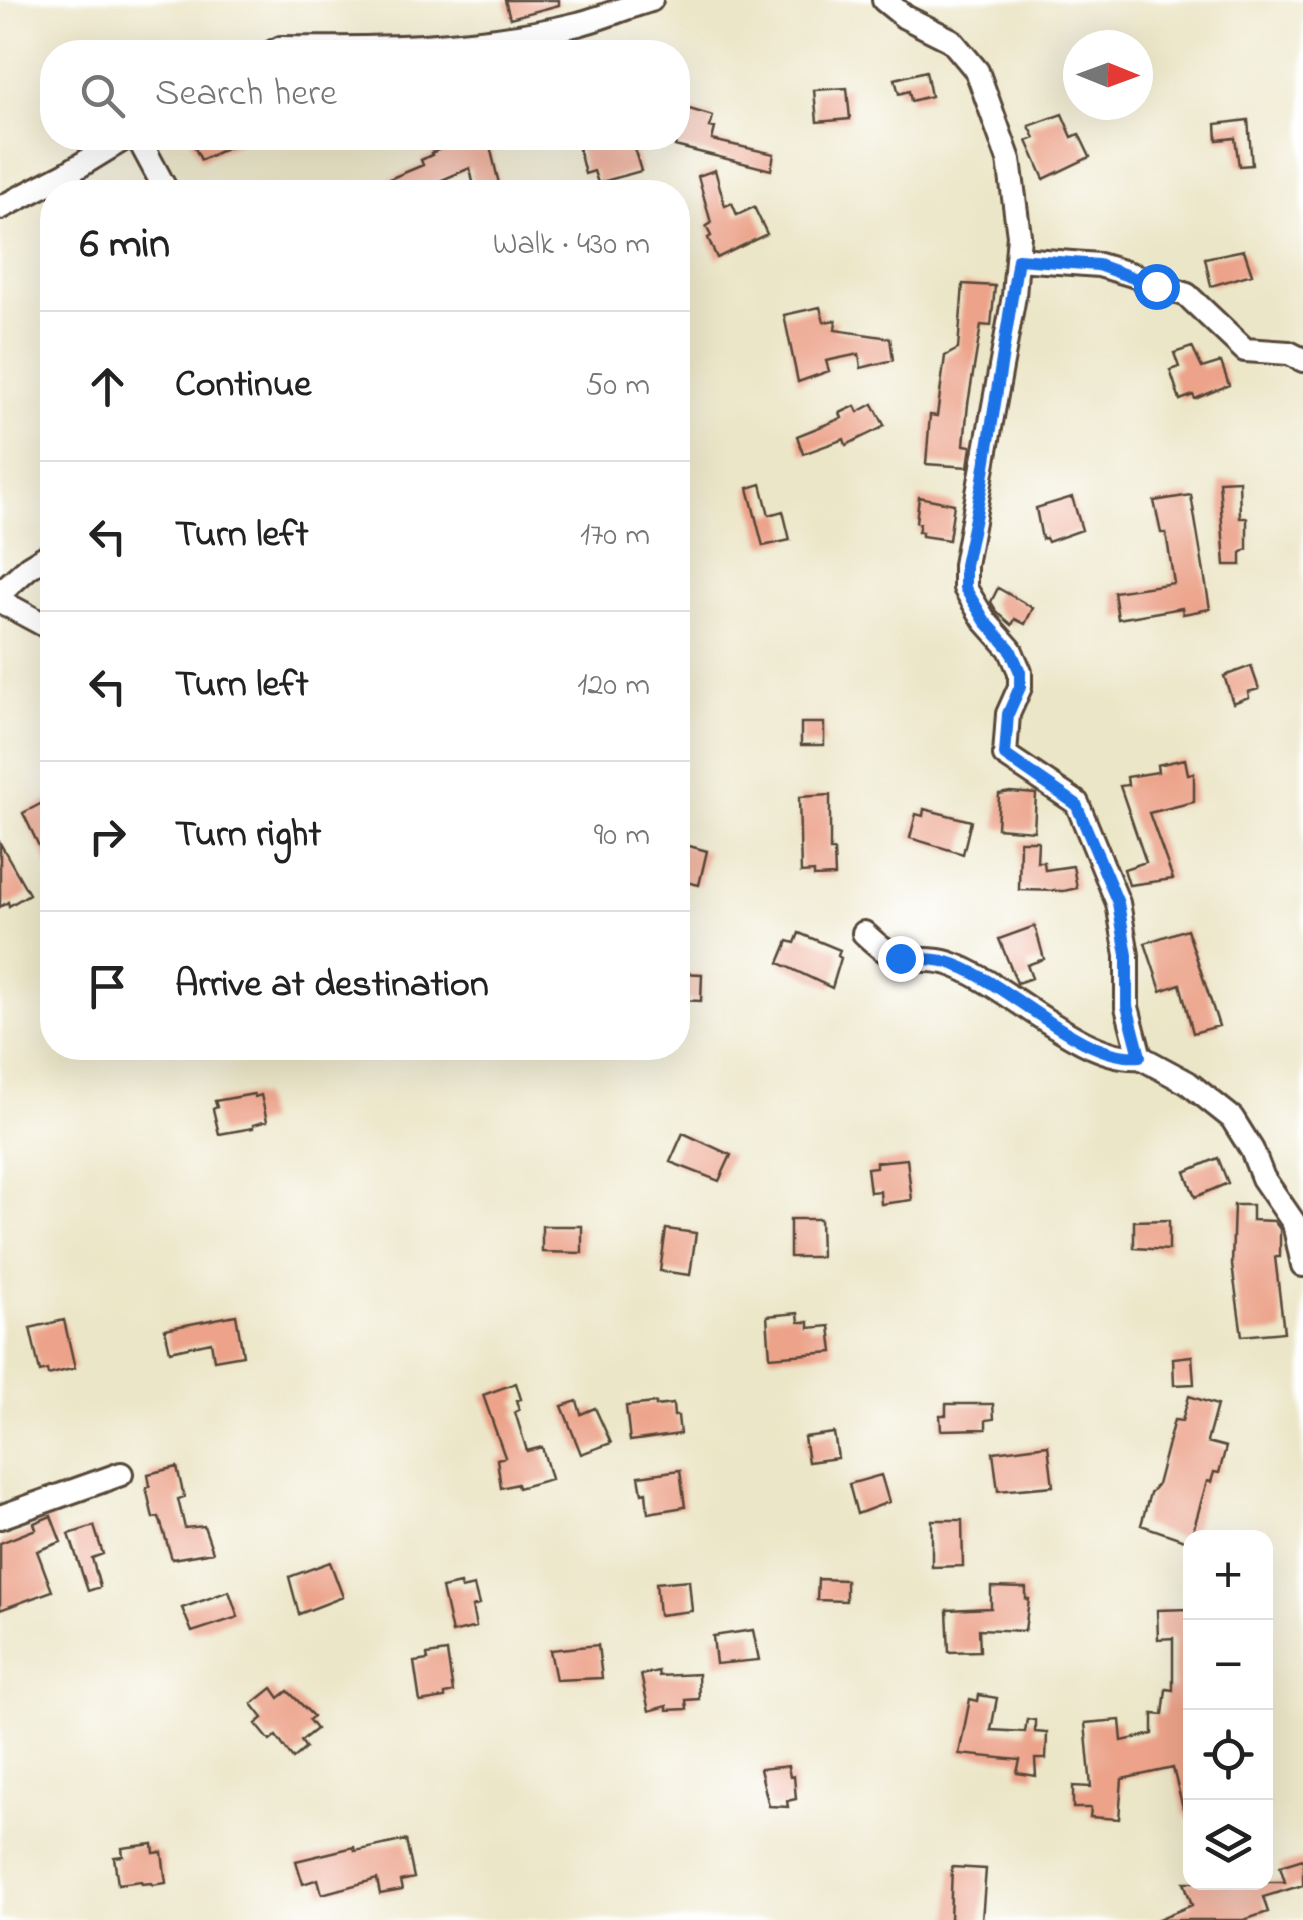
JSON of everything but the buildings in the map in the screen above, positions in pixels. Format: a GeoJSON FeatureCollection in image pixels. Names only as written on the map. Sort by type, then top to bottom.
{"type":"FeatureCollection","features":[{"type":"Feature","properties":{"kind":"street"},"geometry":{"type":"LineString","coordinates":[[493,40],[580,24],[650,0]]}},
{"type":"Feature","properties":{"kind":"street"},"geometry":{"type":"LineString","coordinates":[[884,0],[905,17],[951,40],[977,71],[1009,160],[1019,236],[1018,259],[982,485],[965,565],[965,588],[985,621],[1010,649],[1020,672],[1020,687],[1008,714],[1005,755],[1076,804],[1118,903],[1127,955],[1127,1006],[1140,1056]]}},
{"type":"Feature","properties":{"kind":"street"},"geometry":{"type":"LineString","coordinates":[[54,180],[105,150]]}},
{"type":"Feature","properties":{"kind":"street"},"geometry":{"type":"LineString","coordinates":[[144,150],[161,180]]}},
{"type":"Feature","properties":{"kind":"street"},"geometry":{"type":"LineString","coordinates":[[0,208],[40,187]]}},
{"type":"Feature","properties":{"kind":"street"},"geometry":{"type":"LineString","coordinates":[[1018,259],[1098,265],[1132,275],[1187,296],[1245,350],[1288,353],[1303,360]]}},
{"type":"Feature","properties":{"kind":"street"},"geometry":{"type":"LineString","coordinates":[[0,593],[40,560]]}},
{"type":"Feature","properties":{"kind":"street"},"geometry":{"type":"LineString","coordinates":[[0,602],[40,623]]}},
{"type":"Feature","properties":{"kind":"street"},"geometry":{"type":"LineString","coordinates":[[864,933],[900,958],[946,962],[970,972],[1076,1037],[1121,1058],[1140,1056],[1188,1083],[1232,1118],[1252,1150],[1263,1178],[1294,1223],[1303,1265]]}},
{"type":"Feature","properties":{"kind":"street"},"geometry":{"type":"LineString","coordinates":[[0,1517],[121,1474]]}},
{"type":"Feature","properties":{"kind":"route"},"geometry":{"type":"LineString","coordinates":[[900,958],[946,962],[970,972],[1076,1037],[1121,1058],[1140,1056],[1127,1006],[1127,955],[1118,903],[1076,804],[1005,755],[1008,714],[1020,687],[1020,672],[1010,649],[985,621],[965,588],[965,565],[982,485],[1018,259],[1098,265],[1156,286]]}}]}
